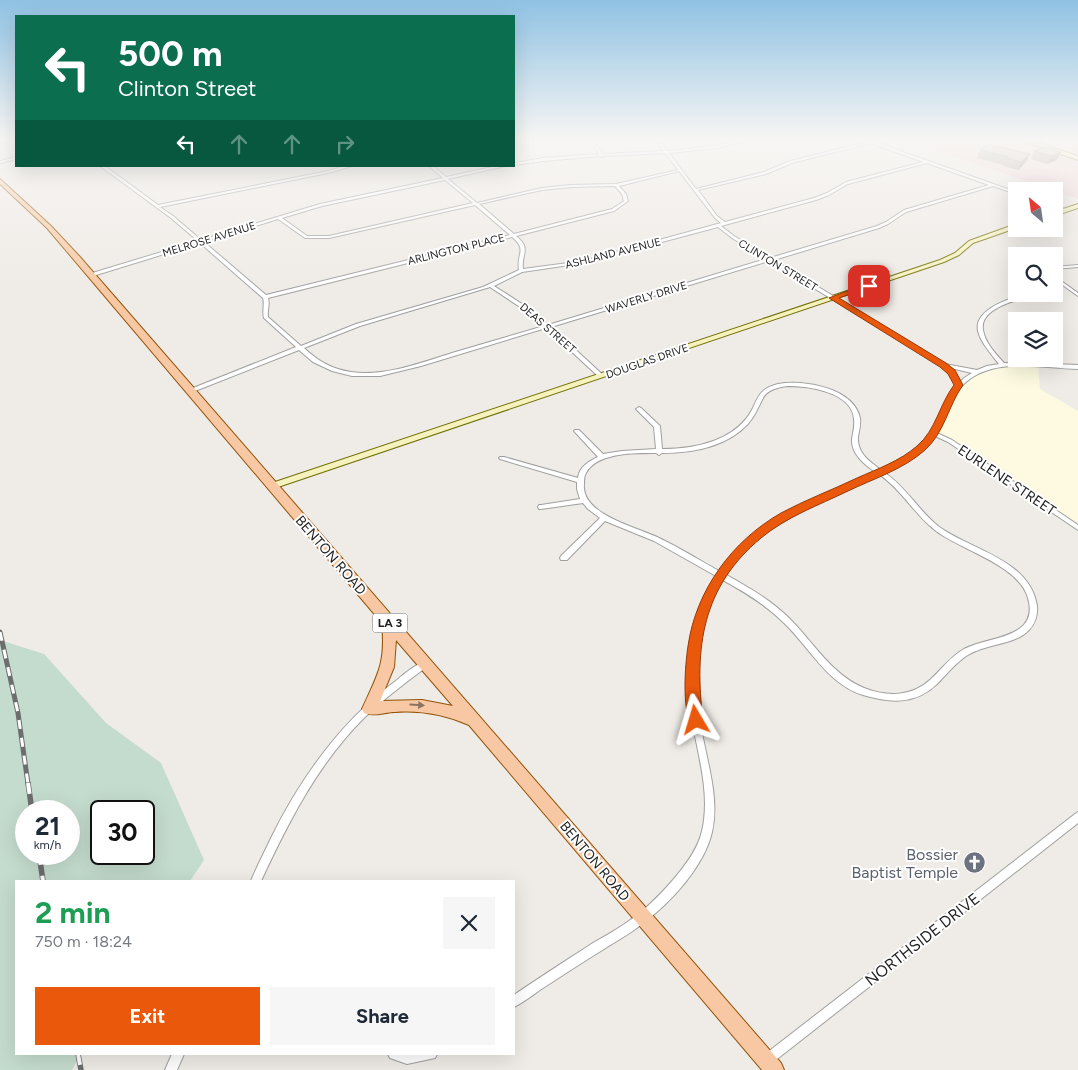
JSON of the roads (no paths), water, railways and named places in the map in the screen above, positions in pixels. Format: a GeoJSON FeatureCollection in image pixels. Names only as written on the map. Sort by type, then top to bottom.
{"type":"FeatureCollection","features":[{"type":"Feature","properties":{"kind":"main road","name":"BENTON ROAD"},"geometry":{"type":"LineString","coordinates":[[11,191],[49,227],[91,275],[770,1065]]}},
{"type":"Feature","properties":{"kind":"main road"},"geometry":{"type":"LineString","coordinates":[[369,709],[385,678],[390,662],[391,650],[388,621]]}},
{"type":"Feature","properties":{"kind":"main road"},"geometry":{"type":"LineString","coordinates":[[369,709],[392,706],[428,706],[475,721]]}},
{"type":"Feature","properties":{"kind":"street"},"geometry":{"type":"LineString","coordinates":[[136,191],[157,206],[264,297]]}},
{"type":"Feature","properties":{"kind":"street"},"geometry":{"type":"LineString","coordinates":[[157,206],[233,191]]}},
{"type":"Feature","properties":{"kind":"street","name":"MELROSE AVENUE"},"geometry":{"type":"LineString","coordinates":[[91,275],[279,218],[340,201],[386,191]]}},
{"type":"Feature","properties":{"kind":"street"},"geometry":{"type":"LineString","coordinates":[[461,191],[513,235],[523,246],[520,264],[521,271]]}},
{"type":"Feature","properties":{"kind":"street"},"geometry":{"type":"LineString","coordinates":[[279,218],[302,235],[322,238],[536,191]]}},
{"type":"Feature","properties":{"kind":"street","name":"ARLINGTON PLACE"},"geometry":{"type":"LineString","coordinates":[[264,297],[620,207],[625,203],[626,199],[620,191]]}},
{"type":"Feature","properties":{"kind":"street"},"geometry":{"type":"LineString","coordinates":[[696,191],[716,217],[724,224]]}},
{"type":"Feature","properties":{"kind":"street","name":"ASHLAND AVENUE"},"geometry":{"type":"LineString","coordinates":[[190,391],[371,321],[491,286],[521,271],[576,263],[816,199],[833,191]]}},
{"type":"Feature","properties":{"kind":"street","name":"WAVERLY DRIVE"},"geometry":{"type":"LineString","coordinates":[[264,297],[267,302],[264,315],[266,318],[315,361],[334,370],[352,374],[380,374],[405,369],[878,227],[905,211],[972,191]]}},
{"type":"Feature","properties":{"kind":"street"},"geometry":{"type":"LineString","coordinates":[[1064,210],[1078,206]]}},
{"type":"Feature","properties":{"kind":"street","name":"CLINTON STREET"},"geometry":{"type":"LineString","coordinates":[[718,226],[733,238],[943,365],[952,372],[958,385]]}},
{"type":"Feature","properties":{"kind":"street","name":"DOUGLAS DRIVE"},"geometry":{"type":"LineString","coordinates":[[272,486],[947,259],[971,242],[1008,229]]}},
{"type":"Feature","properties":{"kind":"street"},"geometry":{"type":"LineString","coordinates":[[1063,267],[1078,266]]}},
{"type":"Feature","properties":{"kind":"street"},"geometry":{"type":"LineString","coordinates":[[1063,284],[1078,294]]}},
{"type":"Feature","properties":{"kind":"street","name":"DEAS STREET"},"geometry":{"type":"LineString","coordinates":[[491,286],[527,308],[601,376]]}},
{"type":"Feature","properties":{"kind":"street"},"geometry":{"type":"LineString","coordinates":[[1003,365],[983,340],[980,328],[981,320],[986,313],[994,307],[1009,302]]}},
{"type":"Feature","properties":{"kind":"street","name":"CLINTON STREET"},"geometry":{"type":"LineString","coordinates":[[943,365],[978,372]]}},
{"type":"Feature","properties":{"kind":"street"},"geometry":{"type":"LineString","coordinates":[[515,1000],[643,917],[684,875],[706,838],[708,802],[693,701],[695,638],[709,597],[721,575],[746,544],[772,524],[910,457],[935,434],[952,393],[958,385],[978,372],[1003,365],[1078,367]]}},
{"type":"Feature","properties":{"kind":"street"},"geometry":{"type":"LineString","coordinates":[[787,384],[805,384],[828,390],[842,398],[852,407],[856,417],[855,448],[864,459],[900,488],[922,516],[936,529],[1002,563],[1023,582],[1034,609],[1031,619],[1023,631],[1007,639],[973,647],[964,652],[947,667],[932,686],[923,691],[902,698],[877,696],[851,686],[832,674],[784,617],[763,600],[654,537],[604,518],[590,507],[585,500],[580,490],[580,480],[590,465],[602,457],[628,451],[659,453],[687,451],[716,442],[733,433],[747,421],[758,398],[766,390],[787,384]]}},
{"type":"Feature","properties":{"kind":"street"},"geometry":{"type":"LineString","coordinates":[[639,409],[657,426],[659,453]]}},
{"type":"Feature","properties":{"kind":"street"},"geometry":{"type":"LineString","coordinates":[[577,431],[602,457]]}},
{"type":"Feature","properties":{"kind":"street","name":"EURLENE STREET"},"geometry":{"type":"LineString","coordinates":[[935,434],[950,442],[1078,528]]}},
{"type":"Feature","properties":{"kind":"street"},"geometry":{"type":"LineString","coordinates":[[502,458],[580,480]]}},
{"type":"Feature","properties":{"kind":"street"},"geometry":{"type":"LineString","coordinates":[[541,507],[585,500]]}},
{"type":"Feature","properties":{"kind":"street"},"geometry":{"type":"LineString","coordinates":[[564,558],[604,518]]}},
{"type":"Feature","properties":{"kind":"street"},"geometry":{"type":"LineString","coordinates":[[256,880],[271,846],[296,799],[318,765],[343,735],[382,696],[425,664]]}},
{"type":"Feature","properties":{"kind":"street","name":"NORTHSIDE DRIVE"},"geometry":{"type":"LineString","coordinates":[[770,1065],[1078,816]]}},
{"type":"Feature","properties":{"kind":"street"},"geometry":{"type":"LineString","coordinates":[[172,1070],[178,1055]]}},
{"type":"Feature","properties":{"kind":"street"},"geometry":{"type":"LineString","coordinates":[[397,1055],[407,1058],[425,1055]]}},
{"type":"Feature","properties":{"kind":"railway"},"geometry":{"type":"LineString","coordinates":[[0,632],[18,713],[28,784]]}},
{"type":"Feature","properties":{"kind":"railway"},"geometry":{"type":"LineString","coordinates":[[28,783],[30,800]]}},
{"type":"Feature","properties":{"kind":"railway"},"geometry":{"type":"LineString","coordinates":[[41,865],[43,880]]}},
{"type":"Feature","properties":{"kind":"railway"},"geometry":{"type":"LineString","coordinates":[[78,1055],[81,1070]]}},
{"type":"Feature","properties":{"kind":"place","name":"Bossier Baptist Temple"},"geometry":{"type":"Point","coordinates":[974,863]}}]}
